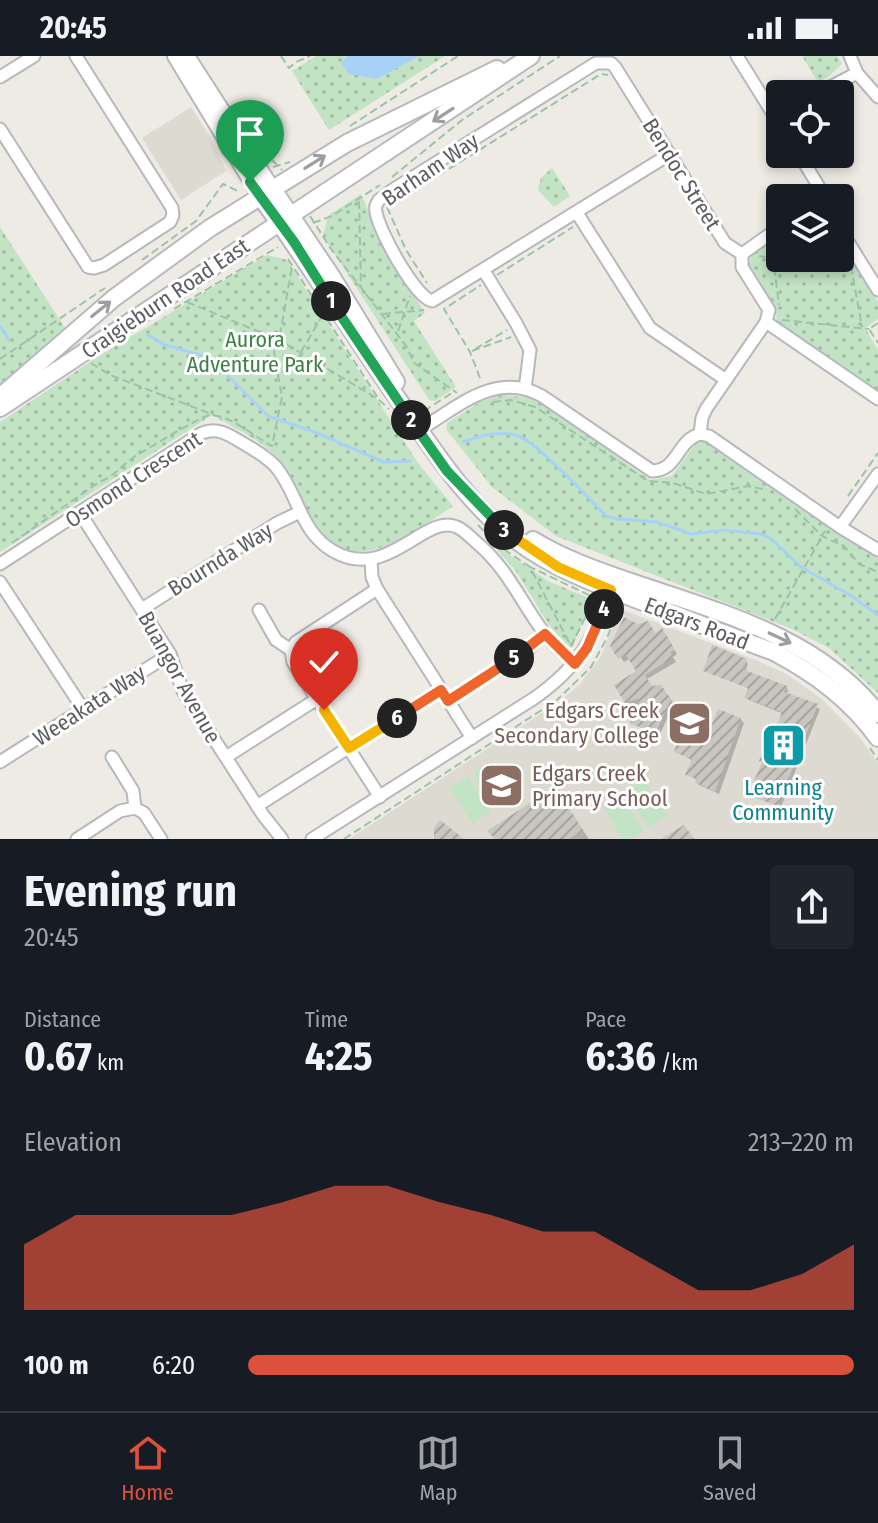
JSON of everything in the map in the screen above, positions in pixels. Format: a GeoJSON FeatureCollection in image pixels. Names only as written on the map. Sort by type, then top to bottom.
{"type":"FeatureCollection","features":[{"type":"Feature","properties":{"kind":"main road","name":"Craigieburn Road East"},"geometry":{"type":"LineString","coordinates":[[0,397],[151,269],[266,192],[380,125],[522,56]]}},
{"type":"Feature","properties":{"kind":"main road","name":"Craigieburn Road East"},"geometry":{"type":"LineString","coordinates":[[0,408],[531,56]]}},
{"type":"Feature","properties":{"kind":"main road","name":"Edgars Road"},"geometry":{"type":"LineString","coordinates":[[266,192],[463,491],[517,541],[558,567],[789,641],[845,679],[878,714]]}},
{"type":"Feature","properties":{"kind":"main road","name":"Edgars Road"},"geometry":{"type":"LineString","coordinates":[[613,583],[774,652],[799,666],[851,705],[872,740]]}},
{"type":"Feature","properties":{"kind":"street"},"geometry":{"type":"LineString","coordinates":[[0,77],[34,56]]}},
{"type":"Feature","properties":{"kind":"street"},"geometry":{"type":"LineString","coordinates":[[0,129],[88,267],[104,265],[170,222],[172,208],[76,56]]}},
{"type":"Feature","properties":{"kind":"street","name":"Edgars Road"},"geometry":{"type":"LineString","coordinates":[[175,56],[266,192]]}},
{"type":"Feature","properties":{"kind":"street","name":"Edgars Road"},"geometry":{"type":"LineString","coordinates":[[187,56],[266,192]]}},
{"type":"Feature","properties":{"kind":"street"},"geometry":{"type":"LineString","coordinates":[[737,56],[766,100]]}},
{"type":"Feature","properties":{"kind":"street"},"geometry":{"type":"LineString","coordinates":[[850,56],[857,73],[878,97]]}},
{"type":"Feature","properties":{"kind":"street","name":"Barham Way"},"geometry":{"type":"LineString","coordinates":[[440,307],[423,297],[394,252],[376,211],[377,204],[384,203],[596,63],[606,61],[612,72]]}},
{"type":"Feature","properties":{"kind":"street","name":"Bendoc Street"},"geometry":{"type":"LineString","coordinates":[[612,72],[670,154],[725,243],[742,254],[742,267],[769,310],[770,325]]}},
{"type":"Feature","properties":{"kind":"street"},"geometry":{"type":"LineString","coordinates":[[844,80],[857,73]]}},
{"type":"Feature","properties":{"kind":"street"},"geometry":{"type":"LineString","coordinates":[[440,307],[580,217],[670,154]]}},
{"type":"Feature","properties":{"kind":"street"},"geometry":{"type":"LineString","coordinates":[[580,217],[650,328],[726,380]]}},
{"type":"Feature","properties":{"kind":"street"},"geometry":{"type":"LineString","coordinates":[[742,254],[766,236]]}},
{"type":"Feature","properties":{"kind":"street"},"geometry":{"type":"LineString","coordinates":[[854,251],[878,290]]}},
{"type":"Feature","properties":{"kind":"street"},"geometry":{"type":"LineString","coordinates":[[487,275],[530,350],[525,389]]}},
{"type":"Feature","properties":{"kind":"street"},"geometry":{"type":"LineString","coordinates":[[700,434],[702,415],[770,325],[878,399]]}},
{"type":"Feature","properties":{"kind":"street"},"geometry":{"type":"LineString","coordinates":[[420,425],[474,395],[507,387],[525,389],[542,396],[647,469],[661,471],[671,463],[690,437],[700,434],[709,436],[878,550]]}},
{"type":"Feature","properties":{"kind":"street","name":"Osmond Crescent"},"geometry":{"type":"LineString","coordinates":[[0,564],[210,430],[229,434],[270,460],[284,478],[314,536],[331,551],[351,558],[371,559]]}},
{"type":"Feature","properties":{"kind":"street"},"geometry":{"type":"LineString","coordinates":[[840,527],[878,474]]}},
{"type":"Feature","properties":{"kind":"street","name":"Bournda Way"},"geometry":{"type":"LineString","coordinates":[[142,609],[277,523],[300,512]]}},
{"type":"Feature","properties":{"kind":"street","name":"Buangor Avenue"},"geometry":{"type":"LineString","coordinates":[[80,513],[170,654],[183,691],[257,806],[282,839]]}},
{"type":"Feature","properties":{"kind":"street"},"geometry":{"type":"LineString","coordinates":[[472,738],[377,589],[372,577],[371,559],[393,553],[438,526],[445,524],[458,528],[503,567],[545,634],[575,664]]}},
{"type":"Feature","properties":{"kind":"street"},"geometry":{"type":"LineString","coordinates":[[0,582],[83,709]]}},
{"type":"Feature","properties":{"kind":"street"},"geometry":{"type":"LineString","coordinates":[[312,839],[555,684],[575,664],[594,635],[613,583]]}},
{"type":"Feature","properties":{"kind":"street"},"geometry":{"type":"LineString","coordinates":[[377,589],[298,640],[291,650],[293,662],[380,797]]}},
{"type":"Feature","properties":{"kind":"street"},"geometry":{"type":"LineString","coordinates":[[259,610],[277,641],[291,650]]}},
{"type":"Feature","properties":{"kind":"street"},"geometry":{"type":"LineString","coordinates":[[448,701],[528,649],[545,634]]}},
{"type":"Feature","properties":{"kind":"street","name":"Weeakata Way"},"geometry":{"type":"LineString","coordinates":[[4,760],[170,654]]}},
{"type":"Feature","properties":{"kind":"street"},"geometry":{"type":"LineString","coordinates":[[257,806],[441,690]]}},
{"type":"Feature","properties":{"kind":"street"},"geometry":{"type":"LineString","coordinates":[[226,757],[317,699]]}},
{"type":"Feature","properties":{"kind":"street"},"geometry":{"type":"LineString","coordinates":[[112,757],[133,791],[135,808]]}},
{"type":"Feature","properties":{"kind":"street"},"geometry":{"type":"LineString","coordinates":[[77,839],[120,811],[135,808],[144,813],[161,839]]}},
{"type":"Feature","properties":{"kind":"street"},"geometry":{"type":"LineString","coordinates":[[323,839],[342,822]]}},
{"type":"Feature","properties":{"kind":"path"},"geometry":{"type":"LineString","coordinates":[[281,56],[289,68],[310,56]]}},
{"type":"Feature","properties":{"kind":"path"},"geometry":{"type":"LineString","coordinates":[[347,128],[458,56]]}},
{"type":"Feature","properties":{"kind":"path"},"geometry":{"type":"LineString","coordinates":[[480,378],[470,352],[406,250],[384,203],[601,74],[612,72]]}},
{"type":"Feature","properties":{"kind":"path"},"geometry":{"type":"LineString","coordinates":[[279,164],[293,162]]}},
{"type":"Feature","properties":{"kind":"path"},"geometry":{"type":"LineString","coordinates":[[359,199],[361,288]]}},
{"type":"Feature","properties":{"kind":"path"},"geometry":{"type":"LineString","coordinates":[[440,307],[580,217]]}},
{"type":"Feature","properties":{"kind":"path"},"geometry":{"type":"LineString","coordinates":[[752,245],[760,256],[773,258],[779,306]]}},
{"type":"Feature","properties":{"kind":"path"},"geometry":{"type":"LineString","coordinates":[[285,256],[378,399]]}},
{"type":"Feature","properties":{"kind":"path"},"geometry":{"type":"LineString","coordinates":[[86,359],[110,375],[219,417],[272,446],[282,397],[274,352],[279,340],[292,266]]}},
{"type":"Feature","properties":{"kind":"path"},"geometry":{"type":"LineString","coordinates":[[851,272],[862,328]]}},
{"type":"Feature","properties":{"kind":"path"},"geometry":{"type":"LineString","coordinates":[[187,302],[279,340],[378,399],[393,413]]}},
{"type":"Feature","properties":{"kind":"path"},"geometry":{"type":"LineString","coordinates":[[382,314],[416,309],[433,312]]}},
{"type":"Feature","properties":{"kind":"path"},"geometry":{"type":"LineString","coordinates":[[300,353],[323,314]]}},
{"type":"Feature","properties":{"kind":"path"},"geometry":{"type":"LineString","coordinates":[[770,325],[785,320],[869,329],[878,323]]}},
{"type":"Feature","properties":{"kind":"path"},"geometry":{"type":"LineString","coordinates":[[470,352],[509,329]]}},
{"type":"Feature","properties":{"kind":"path"},"geometry":{"type":"LineString","coordinates":[[869,329],[878,343]]}},
{"type":"Feature","properties":{"kind":"path"},"geometry":{"type":"LineString","coordinates":[[470,352],[513,336]]}},
{"type":"Feature","properties":{"kind":"path"},"geometry":{"type":"LineString","coordinates":[[420,425],[455,391]]}},
{"type":"Feature","properties":{"kind":"path"},"geometry":{"type":"LineString","coordinates":[[12,543],[99,482],[114,476],[133,458],[200,418],[219,417]]}},
{"type":"Feature","properties":{"kind":"path"},"geometry":{"type":"LineString","coordinates":[[473,517],[496,544],[530,567],[595,598],[571,646],[530,567]]}},
{"type":"Feature","properties":{"kind":"path"},"geometry":{"type":"LineString","coordinates":[[778,613],[818,541]]}},
{"type":"Feature","properties":{"kind":"path"},"geometry":{"type":"LineString","coordinates":[[872,740],[878,760]]}},
{"type":"Feature","properties":{"kind":"shaded area"},"geometry":{"type":"Polygon","coordinates":[[[191,107],[226,171],[181,200],[142,138],[191,107]]]}},
{"type":"Feature","properties":{"kind":"shaded area","name":"Edgars Creek Secondary College"},"geometry":{"type":"Polygon","coordinates":[[[623,610],[756,660],[786,674],[822,699],[860,738],[878,763],[878,839],[349,839],[559,702],[580,684],[601,656],[619,612],[623,610]]]}},
{"type":"Feature","properties":{"kind":"green space"},"geometry":{"type":"Polygon","coordinates":[[[316,56],[445,56],[329,130],[292,71],[316,56]]]}},
{"type":"Feature","properties":{"kind":"green space"},"geometry":{"type":"Polygon","coordinates":[[[802,56],[837,56],[842,64],[828,77],[817,80],[802,56]]]}},
{"type":"Feature","properties":{"kind":"green space"},"geometry":{"type":"Polygon","coordinates":[[[552,168],[570,196],[554,207],[538,190],[541,178],[552,168]]]}},
{"type":"Feature","properties":{"kind":"green space"},"geometry":{"type":"Polygon","coordinates":[[[361,194],[389,255],[425,313],[414,321],[456,387],[435,401],[429,400],[323,236],[328,216],[361,194]]]}},
{"type":"Feature","properties":{"kind":"green space"},"geometry":{"type":"Polygon","coordinates":[[[0,227],[67,331],[0,391],[0,227]]]}},
{"type":"Feature","properties":{"kind":"green space"},"geometry":{"type":"Polygon","coordinates":[[[766,245],[766,272],[854,272],[854,263],[878,302],[878,319],[865,328],[878,350],[878,394],[777,325],[776,309],[748,267],[752,254],[766,245]]]}},
{"type":"Feature","properties":{"kind":"green space","name":"Aurora Adventure Park"},"geometry":{"type":"Polygon","coordinates":[[[267,255],[287,260],[418,463],[453,506],[402,539],[383,547],[365,551],[347,550],[330,541],[314,524],[292,478],[276,456],[250,436],[212,415],[0,552],[0,422],[102,354],[267,255]]]}},
{"type":"Feature","properties":{"kind":"green space"},"geometry":{"type":"Polygon","coordinates":[[[502,395],[535,398],[650,480],[672,476],[696,443],[704,441],[823,524],[878,558],[878,693],[829,648],[792,629],[556,536],[492,487],[446,429],[447,423],[480,402],[502,395]]]}},
{"type":"Feature","properties":{"kind":"green space"},"geometry":{"type":"Polygon","coordinates":[[[488,540],[548,581],[586,597],[590,604],[573,646],[566,646],[551,628],[516,571],[488,540]]]}},
{"type":"Feature","properties":{"kind":"green space"},"geometry":{"type":"Polygon","coordinates":[[[491,762],[514,797],[496,809],[473,773],[491,762]]]}},
{"type":"Feature","properties":{"kind":"green space"},"geometry":{"type":"Polygon","coordinates":[[[468,776],[491,811],[473,824],[450,788],[468,776]]]}},
{"type":"Feature","properties":{"kind":"green space"},"geometry":{"type":"Polygon","coordinates":[[[643,779],[667,816],[648,827],[625,791],[643,779]]]}},
{"type":"Feature","properties":{"kind":"green space"},"geometry":{"type":"Polygon","coordinates":[[[620,793],[644,831],[631,839],[623,839],[602,805],[620,793]]]}},
{"type":"Feature","properties":{"kind":"water"},"geometry":{"type":"Polygon","coordinates":[[[348,56],[419,56],[377,79],[349,74],[341,63],[348,56]]]}},
{"type":"Feature","properties":{"kind":"building"},"geometry":{"type":"Polygon","coordinates":[[[624,617],[638,624],[648,621],[655,633],[662,628],[675,650],[670,652],[674,657],[645,675],[652,686],[661,685],[671,699],[655,734],[630,723],[641,698],[625,703],[614,685],[636,671],[626,655],[618,659],[610,646],[624,617]]]}},
{"type":"Feature","properties":{"kind":"building","name":"Learning Community"},"geometry":{"type":"Polygon","coordinates":[[[712,645],[747,659],[742,669],[787,686],[784,692],[818,704],[778,806],[748,795],[771,729],[775,730],[782,712],[744,698],[748,688],[703,671],[712,645]]]}},
{"type":"Feature","properties":{"kind":"building"},"geometry":{"type":"Polygon","coordinates":[[[718,709],[741,718],[715,792],[695,783],[697,779],[685,775],[692,759],[674,752],[680,734],[698,741],[700,738],[706,739],[718,709]]]}},
{"type":"Feature","properties":{"kind":"building"},"geometry":{"type":"Polygon","coordinates":[[[544,794],[552,805],[563,799],[583,830],[569,839],[495,839],[487,831],[544,794]]]}},
{"type":"Feature","properties":{"kind":"building"},"geometry":{"type":"Polygon","coordinates":[[[440,820],[464,839],[434,839],[434,828],[440,820]]]}},
{"type":"Feature","properties":{"kind":"building"},"geometry":{"type":"Polygon","coordinates":[[[684,825],[694,839],[661,839],[684,825]]]}},
{"type":"Feature","properties":{"kind":"waterway"},"geometry":{"type":"LineString","coordinates":[[0,326],[9,340]]}},
{"type":"Feature","properties":{"kind":"waterway"},"geometry":{"type":"LineString","coordinates":[[148,335],[165,345],[204,356],[268,416],[384,462],[410,461]]}},
{"type":"Feature","properties":{"kind":"waterway"},"geometry":{"type":"LineString","coordinates":[[463,442],[497,434],[511,434],[526,440],[550,459],[606,516],[657,522],[691,534],[724,530],[761,534],[771,539],[801,567],[878,615]]}},
{"type":"Feature","properties":{"kind":"place","name":"Edgars Creek Secondary College"},"geometry":{"type":"Point","coordinates":[690,723]}},
{"type":"Feature","properties":{"kind":"place","name":"Learning Community"},"geometry":{"type":"Point","coordinates":[783,746]}},
{"type":"Feature","properties":{"kind":"place","name":"Edgars Creek Primary School"},"geometry":{"type":"Point","coordinates":[501,786]}},
{"type":"Feature","properties":{"kind":"route"},"geometry":{"type":"LineString","coordinates":[[250,182],[294,242],[433,453],[463,491],[497,525],[539,556],[611,590],[594,635],[575,664],[545,634],[528,649],[448,701],[441,690],[349,748],[324,710]]}}]}
